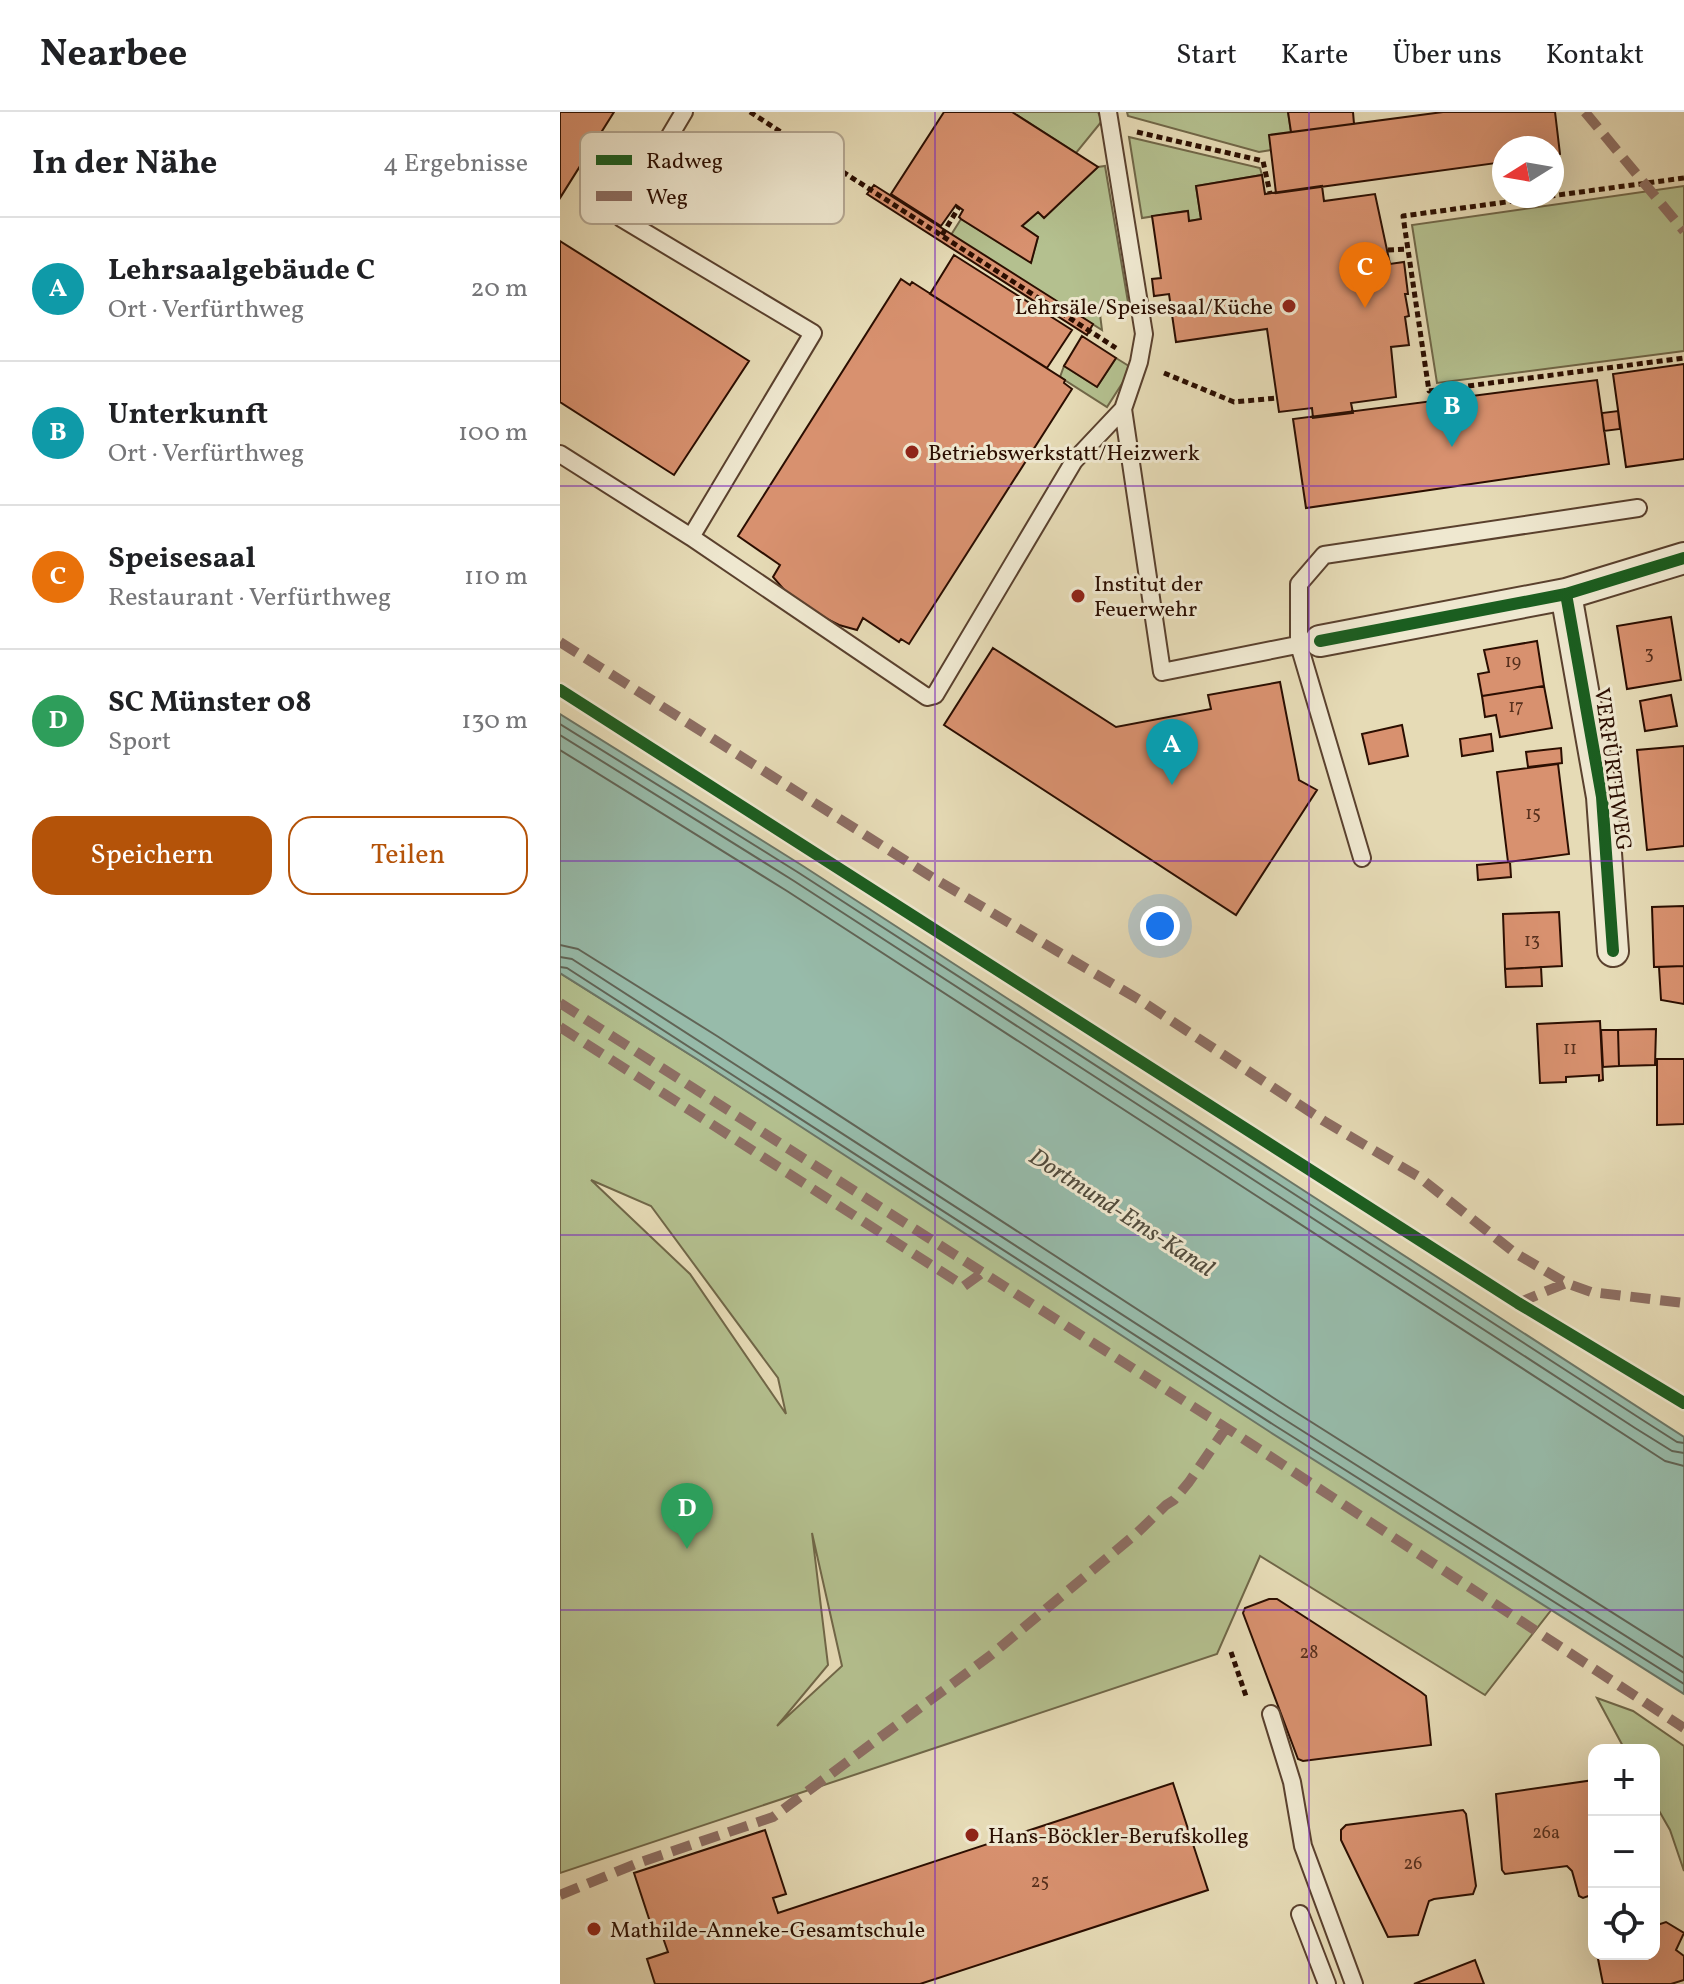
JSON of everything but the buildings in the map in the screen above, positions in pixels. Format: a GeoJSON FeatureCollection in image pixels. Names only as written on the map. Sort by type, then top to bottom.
{"type":"FeatureCollection","features":[{"type":"Feature","properties":{"kind":"street"},"geometry":{"type":"LineString","coordinates":[[1310,643],[1566,594],[1684,558]]}},
{"type":"Feature","properties":{"kind":"street","name":"VERFÜRTHWEG"},"geometry":{"type":"LineString","coordinates":[[1566,594],[1602,797],[1613,951]]}},
{"type":"Feature","properties":{"kind":"lane"},"geometry":{"type":"LineString","coordinates":[[672,132],[684,112]]}},
{"type":"Feature","properties":{"kind":"lane"},"geometry":{"type":"LineString","coordinates":[[560,454],[691,537],[927,697],[935,695],[1074,461],[1123,409],[1139,362],[1144,334],[1110,119]]}},
{"type":"Feature","properties":{"kind":"lane"},"geometry":{"type":"LineString","coordinates":[[631,224],[813,333],[691,537]]}},
{"type":"Feature","properties":{"kind":"lane"},"geometry":{"type":"LineString","coordinates":[[1123,409],[1162,672],[1310,643]]}},
{"type":"Feature","properties":{"kind":"lane"},"geometry":{"type":"LineString","coordinates":[[1362,858],[1310,643],[1299,584],[1324,555],[1638,508]]}},
{"type":"Feature","properties":{"kind":"lane"},"geometry":{"type":"LineString","coordinates":[[1271,1714],[1292,1782],[1303,1846],[1354,1984]]}},
{"type":"Feature","properties":{"kind":"lane"},"geometry":{"type":"LineString","coordinates":[[1300,1914],[1327,1984]]}},
{"type":"Feature","properties":{"kind":"path"},"geometry":{"type":"LineString","coordinates":[[750,112],[781,132]]}},
{"type":"Feature","properties":{"kind":"path"},"geometry":{"type":"LineString","coordinates":[[1110,119],[1263,161],[1270,193]]}},
{"type":"Feature","properties":{"kind":"path"},"geometry":{"type":"LineString","coordinates":[[844,172],[1139,362],[1234,402],[1277,398]]}},
{"type":"Feature","properties":{"kind":"path"},"geometry":{"type":"LineString","coordinates":[[1684,178],[1403,216],[1429,391],[1684,358]]}},
{"type":"Feature","properties":{"kind":"path"},"geometry":{"type":"LineString","coordinates":[[942,235],[959,207]]}},
{"type":"Feature","properties":{"kind":"path"},"geometry":{"type":"LineString","coordinates":[[1388,250],[1408,249]]}},
{"type":"Feature","properties":{"kind":"shaded area"},"geometry":{"type":"Polygon","coordinates":[[[1012,112],[1098,112],[1102,121],[1076,153],[1012,112]]]}},
{"type":"Feature","properties":{"kind":"shaded area"},"geometry":{"type":"Polygon","coordinates":[[[1127,112],[1288,112],[1291,132],[1271,150],[1259,152],[1128,116],[1127,112]]]}},
{"type":"Feature","properties":{"kind":"shaded area"},"geometry":{"type":"Polygon","coordinates":[[[1129,137],[1260,168],[1262,175],[1196,186],[1201,219],[1189,221],[1187,211],[1142,218],[1129,137]]]}},
{"type":"Feature","properties":{"kind":"shaded area"},"geometry":{"type":"Polygon","coordinates":[[[1105,166],[1128,302],[1099,306],[1102,330],[951,235],[961,219],[1031,262],[1038,237],[1022,226],[1038,212],[1044,217],[1098,167],[1105,166]]]}},
{"type":"Feature","properties":{"kind":"shaded area"},"geometry":{"type":"Polygon","coordinates":[[[1684,186],[1684,351],[1437,383],[1412,225],[1531,208],[1564,208],[1564,203],[1684,186]]]}},
{"type":"Feature","properties":{"kind":"shaded area"},"geometry":{"type":"Polygon","coordinates":[[[1116,358],[1132,368],[1107,407],[1060,377],[1064,366],[1097,387],[1116,358]]]}},
{"type":"Feature","properties":{"kind":"shaded area"},"geometry":{"type":"Polygon","coordinates":[[[560,973],[1552,1609],[1485,1695],[1260,1556],[1217,1654],[560,1873],[560,973]],[[591,1180],[690,1274],[786,1414],[778,1378],[651,1206],[591,1180]],[[812,1533],[828,1665],[777,1726],[842,1666],[812,1533]]]}},
{"type":"Feature","properties":{"kind":"shaded area"},"geometry":{"type":"Polygon","coordinates":[[[1597,1698],[1633,1711],[1684,1746],[1684,1871],[1670,1830],[1660,1812],[1660,1744],[1622,1744],[1597,1698]]]}},
{"type":"Feature","properties":{"kind":"water","name":"Dortmund-Ems-Kanal"},"geometry":{"type":"Polygon","coordinates":[[[560,714],[803,866],[1684,1437],[1684,1694],[1270,1432],[560,973],[560,714]]]}},
{"type":"Feature","properties":{"kind":"marked path"},"geometry":{"type":"LineString","coordinates":[[1585,112],[1684,231]]}},
{"type":"Feature","properties":{"kind":"marked path"},"geometry":{"type":"LineString","coordinates":[[560,642],[930,876],[1143,1002],[1324,1121],[1419,1177],[1515,1253],[1566,1283],[1591,1292],[1684,1303]]}},
{"type":"Feature","properties":{"kind":"marked path"},"geometry":{"type":"LineString","coordinates":[[560,1003],[1239,1436],[1684,1728]]}},
{"type":"Feature","properties":{"kind":"marked path"},"geometry":{"type":"LineString","coordinates":[[560,1027],[964,1286],[982,1273]]}},
{"type":"Feature","properties":{"kind":"marked path"},"geometry":{"type":"LineString","coordinates":[[1518,1303],[1566,1283]]}},
{"type":"Feature","properties":{"kind":"marked path"},"geometry":{"type":"LineString","coordinates":[[560,1895],[638,1863],[773,1817],[991,1655],[1137,1533],[1174,1500],[1226,1428]]}},
{"type":"Feature","properties":{"kind":"cycle path"},"geometry":{"type":"LineString","coordinates":[[1320,641],[1566,594],[1684,558]]}},
{"type":"Feature","properties":{"kind":"cycle path"},"geometry":{"type":"LineString","coordinates":[[1566,594],[1602,797],[1613,951]]}},
{"type":"Feature","properties":{"kind":"cycle path"},"geometry":{"type":"LineString","coordinates":[[560,690],[1518,1303],[1684,1403]]}},
{"type":"Feature","properties":{"kind":"place","name":"Lehrsäle/Speisesaal/Küche"},"geometry":{"type":"Point","coordinates":[1289,306]}},
{"type":"Feature","properties":{"kind":"place","name":"Speisesaal"},"geometry":{"type":"Point","coordinates":[1365,308]}},
{"type":"Feature","properties":{"kind":"place","name":"Unterkunft"},"geometry":{"type":"Point","coordinates":[1452,447]}},
{"type":"Feature","properties":{"kind":"place","name":"Betriebswerkstatt/Heizwerk"},"geometry":{"type":"Point","coordinates":[912,452]}},
{"type":"Feature","properties":{"kind":"place","name":"Institut der Feuerwehr"},"geometry":{"type":"Point","coordinates":[1078,596]}},
{"type":"Feature","properties":{"kind":"place","name":"Lehrsaalgebäude C"},"geometry":{"type":"Point","coordinates":[1172,785]}},
{"type":"Feature","properties":{"kind":"place","name":"SC Münster 08"},"geometry":{"type":"Point","coordinates":[687,1549]}},
{"type":"Feature","properties":{"kind":"place","name":"Hans-Böckler-Berufskolleg"},"geometry":{"type":"Point","coordinates":[972,1835]}},
{"type":"Feature","properties":{"kind":"place","name":"Mathilde-Anneke-Gesamtschule"},"geometry":{"type":"Point","coordinates":[594,1929]}}]}
